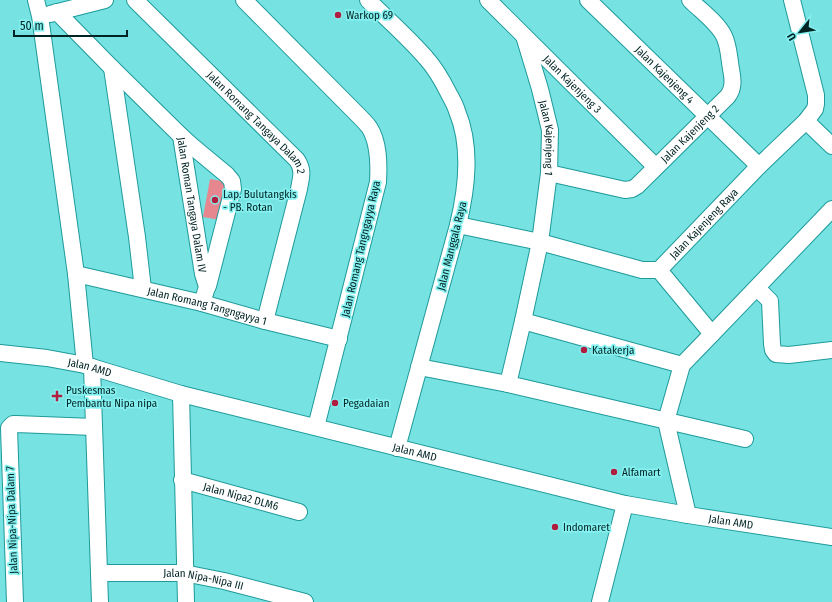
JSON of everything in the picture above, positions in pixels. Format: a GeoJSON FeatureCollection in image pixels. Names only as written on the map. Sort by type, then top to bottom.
{"type":"FeatureCollection","features":[{"type":"Feature","properties":{"kind":"street"},"geometry":{"type":"LineString","coordinates":[[36,0],[40,16],[89,366],[94,427],[100,602]]}},
{"type":"Feature","properties":{"kind":"street"},"geometry":{"type":"LineString","coordinates":[[40,16],[104,0]]}},
{"type":"Feature","properties":{"kind":"street","name":"Jalan Romang Tangaya Dalam 2"},"geometry":{"type":"LineString","coordinates":[[136,0],[297,160],[302,170],[299,189],[265,320]]}},
{"type":"Feature","properties":{"kind":"street","name":"Jalan Romang Tangngayya Raya"},"geometry":{"type":"LineString","coordinates":[[244,0],[370,128],[376,145],[378,158],[378,182],[316,427]]}},
{"type":"Feature","properties":{"kind":"street","name":"Jalan Manggala Raya"},"geometry":{"type":"LineString","coordinates":[[368,0],[428,59],[444,85],[457,111],[464,137],[466,171],[464,201],[397,448]]}},
{"type":"Feature","properties":{"kind":"street","name":"Jalan Kajenjeng 3"},"geometry":{"type":"LineString","coordinates":[[488,0],[656,167]]}},
{"type":"Feature","properties":{"kind":"street","name":"Jalan Kajenjeng 4"},"geometry":{"type":"LineString","coordinates":[[588,0],[759,166]]}},
{"type":"Feature","properties":{"kind":"street","name":"Jalan Kajenjeng 2"},"geometry":{"type":"LineString","coordinates":[[549,174],[629,190],[637,186],[731,91],[733,79],[724,36],[717,26],[690,0]]}},
{"type":"Feature","properties":{"kind":"street","name":"Jalan Kajenjeng Raya"},"geometry":{"type":"LineString","coordinates":[[659,270],[759,166],[806,121],[815,109],[816,95],[792,0]]}},
{"type":"Feature","properties":{"kind":"street","name":"Jalan Roman Tangaya Dalam IV"},"geometry":{"type":"LineString","coordinates":[[58,12],[181,136],[203,274],[207,287],[202,303]]}},
{"type":"Feature","properties":{"kind":"street","name":"Jalan Kajenjeng 1"},"geometry":{"type":"LineString","coordinates":[[508,384],[524,321],[540,242],[549,174],[550,130],[540,89],[524,36]]}},
{"type":"Feature","properties":{"kind":"street"},"geometry":{"type":"LineString","coordinates":[[112,68],[143,288]]}},
{"type":"Feature","properties":{"kind":"street"},"geometry":{"type":"LineString","coordinates":[[806,121],[832,146]]}},
{"type":"Feature","properties":{"kind":"street"},"geometry":{"type":"LineString","coordinates":[[181,136],[227,175],[233,184],[233,189],[207,287]]}},
{"type":"Feature","properties":{"kind":"street"},"geometry":{"type":"LineString","coordinates":[[688,515],[666,421],[682,365],[832,209]]}},
{"type":"Feature","properties":{"kind":"street"},"geometry":{"type":"LineString","coordinates":[[458,225],[540,242],[642,270],[659,270],[712,334]]}},
{"type":"Feature","properties":{"kind":"street","name":"Jalan Romang Tangngayya 1"},"geometry":{"type":"LineString","coordinates":[[76,274],[143,288],[339,339]]}},
{"type":"Feature","properties":{"kind":"street"},"geometry":{"type":"LineString","coordinates":[[757,288],[770,301],[772,344],[776,354],[789,355],[832,350]]}},
{"type":"Feature","properties":{"kind":"street"},"geometry":{"type":"LineString","coordinates":[[524,321],[682,365]]}},
{"type":"Feature","properties":{"kind":"street","name":"Jalan AMD"},"geometry":{"type":"LineString","coordinates":[[0,353],[47,358],[89,366],[181,394],[625,504],[832,537]]}},
{"type":"Feature","properties":{"kind":"street"},"geometry":{"type":"LineString","coordinates":[[419,367],[508,384],[745,439]]}},
{"type":"Feature","properties":{"kind":"street"},"geometry":{"type":"LineString","coordinates":[[181,394],[184,573],[186,602]]}},
{"type":"Feature","properties":{"kind":"street","name":"Jalan Nipa-Nipa Dalam 7"},"geometry":{"type":"LineString","coordinates":[[15,602],[9,428],[13,424],[94,427]]}},
{"type":"Feature","properties":{"kind":"street","name":"Jalan Nipa2 DLM6"},"geometry":{"type":"LineString","coordinates":[[182,480],[299,512]]}},
{"type":"Feature","properties":{"kind":"street"},"geometry":{"type":"LineString","coordinates":[[600,602],[625,504]]}},
{"type":"Feature","properties":{"kind":"street","name":"Jalan Nipa-Nipa III"},"geometry":{"type":"LineString","coordinates":[[99,573],[184,573],[224,581],[305,602]]}},
{"type":"Feature","properties":{"kind":"shaded area","name":"Lap. Bulutangkis - PB. Rotan"},"geometry":{"type":"Polygon","coordinates":[[[210,179],[228,182],[220,220],[203,217],[210,179]]]}},
{"type":"Feature","properties":{"kind":"place","name":"Warkop 69"},"geometry":{"type":"Point","coordinates":[338,15]}},
{"type":"Feature","properties":{"kind":"place","name":"Lap. Bulutangkis - PB. Rotan"},"geometry":{"type":"Point","coordinates":[215,200]}},
{"type":"Feature","properties":{"kind":"place","name":"Katakerja"},"geometry":{"type":"Point","coordinates":[584,350]}},
{"type":"Feature","properties":{"kind":"place","name":"Puskesmas Pembantu Nipa nipa"},"geometry":{"type":"Point","coordinates":[57,396]}},
{"type":"Feature","properties":{"kind":"place","name":"Pegadaian"},"geometry":{"type":"Point","coordinates":[335,403]}},
{"type":"Feature","properties":{"kind":"place","name":"Alfamart"},"geometry":{"type":"Point","coordinates":[614,472]}},
{"type":"Feature","properties":{"kind":"place","name":"Indomaret"},"geometry":{"type":"Point","coordinates":[555,527]}}]}
